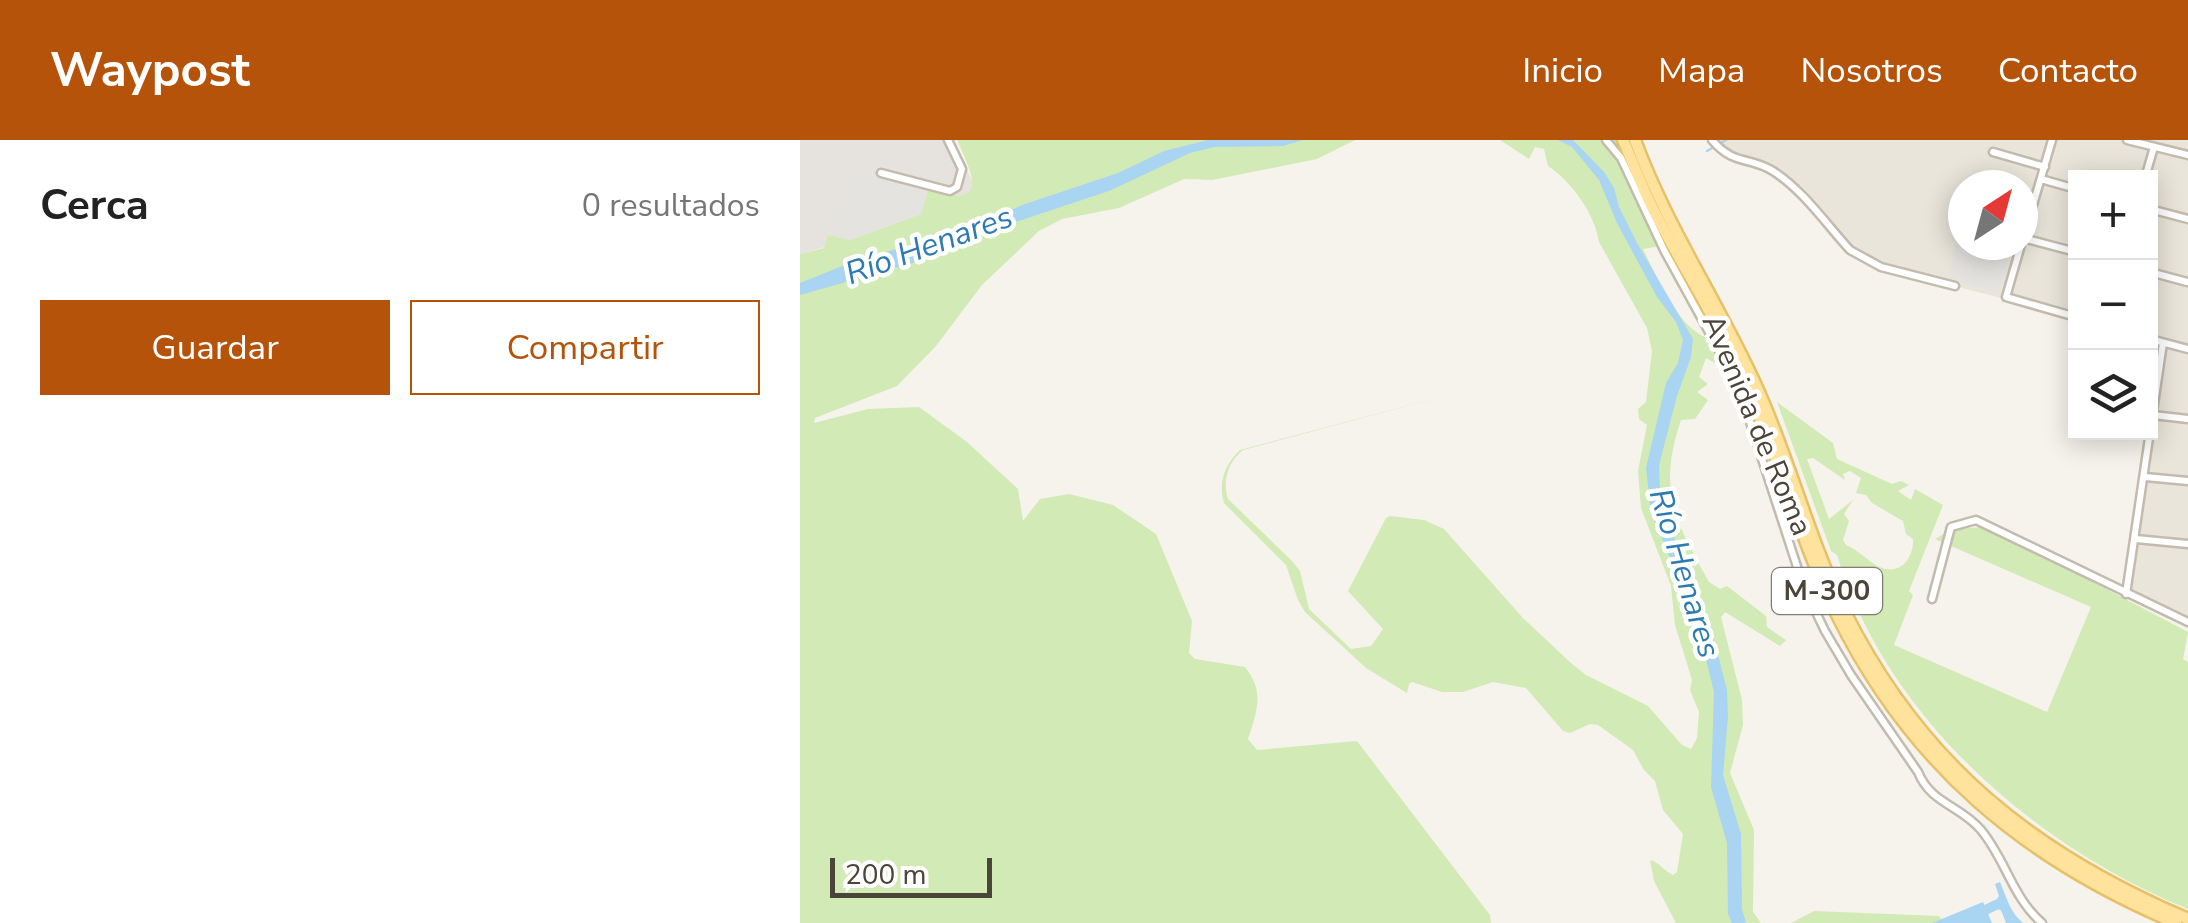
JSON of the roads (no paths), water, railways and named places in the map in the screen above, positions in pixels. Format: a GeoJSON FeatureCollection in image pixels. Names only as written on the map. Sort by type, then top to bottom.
{"type":"FeatureCollection","features":[{"type":"Feature","properties":{"kind":"main road","name":"Avenida de Roma"},"geometry":{"type":"LineString","coordinates":[[1623,140],[1652,208],[1745,380],[1836,612],[1866,669],[1893,709],[1932,757],[2017,835],[2095,886],[2176,923]]}},
{"type":"Feature","properties":{"kind":"main road","name":"Avenida de Roma"},"geometry":{"type":"LineString","coordinates":[[1635,140],[1660,204],[1760,395],[1844,610],[1873,664],[1901,704],[1938,750],[2008,818],[2101,879],[2188,919]]}},
{"type":"Feature","properties":{"kind":"street"},"geometry":{"type":"LineString","coordinates":[[882,173],[950,191],[957,187],[962,169],[948,140]]}},
{"type":"Feature","properties":{"kind":"street"},"geometry":{"type":"LineString","coordinates":[[1606,140],[1621,158],[1664,250],[1738,385],[1803,584],[1851,676],[1918,772],[1925,790],[1979,828],[2000,857],[2023,905],[2042,923]]}},
{"type":"Feature","properties":{"kind":"street"},"geometry":{"type":"LineString","coordinates":[[2038,190],[2052,140]]}},
{"type":"Feature","properties":{"kind":"street"},"geometry":{"type":"LineString","coordinates":[[2127,140],[2188,155]]}},
{"type":"Feature","properties":{"kind":"street"},"geometry":{"type":"LineString","coordinates":[[1715,144],[1730,158],[1758,164],[1783,178],[1864,260],[1955,286]]}},
{"type":"Feature","properties":{"kind":"street"},"geometry":{"type":"LineString","coordinates":[[2147,170],[2154,147]]}},
{"type":"Feature","properties":{"kind":"street"},"geometry":{"type":"LineString","coordinates":[[1993,152],[2045,166]]}},
{"type":"Feature","properties":{"kind":"street"},"geometry":{"type":"LineString","coordinates":[[2041,180],[2068,187]]}},
{"type":"Feature","properties":{"kind":"street"},"geometry":{"type":"LineString","coordinates":[[2158,211],[2188,219]]}},
{"type":"Feature","properties":{"kind":"street"},"geometry":{"type":"LineString","coordinates":[[2038,244],[2068,250]]}},
{"type":"Feature","properties":{"kind":"street"},"geometry":{"type":"LineString","coordinates":[[2017,260],[2006,297],[2068,315]]}},
{"type":"Feature","properties":{"kind":"street"},"geometry":{"type":"LineString","coordinates":[[2158,274],[2187,282]]}},
{"type":"Feature","properties":{"kind":"street"},"geometry":{"type":"LineString","coordinates":[[2158,341],[2188,349]]}},
{"type":"Feature","properties":{"kind":"street"},"geometry":{"type":"LineString","coordinates":[[2158,382],[2164,343]]}},
{"type":"Feature","properties":{"kind":"street"},"geometry":{"type":"LineString","coordinates":[[2158,416],[2188,419]]}},
{"type":"Feature","properties":{"kind":"street"},"geometry":{"type":"LineString","coordinates":[[2126,594],[2150,440]]}},
{"type":"Feature","properties":{"kind":"street"},"geometry":{"type":"LineString","coordinates":[[2145,477],[2188,481]]}},
{"type":"Feature","properties":{"kind":"street"},"geometry":{"type":"LineString","coordinates":[[1932,599],[1951,527],[1976,520],[2188,622]]}},
{"type":"Feature","properties":{"kind":"street"},"geometry":{"type":"LineString","coordinates":[[2136,539],[2188,544]]}},
{"type":"Feature","properties":{"kind":"water"},"geometry":{"type":"Polygon","coordinates":[[[1208,140],[1303,140],[1283,146],[1214,147],[1190,153],[1109,191],[1013,223],[927,259],[800,295],[800,283],[855,261],[966,229],[1025,204],[1118,173],[1164,151],[1208,140]]]}},
{"type":"Feature","properties":{"kind":"water"},"geometry":{"type":"Polygon","coordinates":[[[1558,140],[1573,140],[1604,172],[1637,243],[1693,339],[1659,465],[1660,493],[1669,525],[1710,624],[1727,690],[1723,775],[1741,834],[1742,909],[1746,923],[1732,923],[1728,914],[1727,843],[1711,787],[1714,692],[1698,626],[1651,512],[1646,468],[1666,383],[1678,363],[1683,340],[1617,223],[1599,180],[1572,147],[1558,140]]]}},
{"type":"Feature","properties":{"kind":"water"},"geometry":{"type":"Polygon","coordinates":[[[2000,882],[2012,912],[2023,923],[2006,923],[1997,899],[1995,884],[2000,882]]]}},
{"type":"Feature","properties":{"kind":"water"},"geometry":{"type":"Polygon","coordinates":[[[1983,902],[1992,923],[1932,923],[1983,902]]]}},
{"type":"Feature","properties":{"kind":"waterway"},"geometry":{"type":"LineString","coordinates":[[1707,151],[1726,140]]}},
{"type":"Feature","properties":{"kind":"waterway","name":"Río Henares"},"geometry":{"type":"LineString","coordinates":[[1977,914],[1998,904],[2004,906],[2014,923]]}}]}
